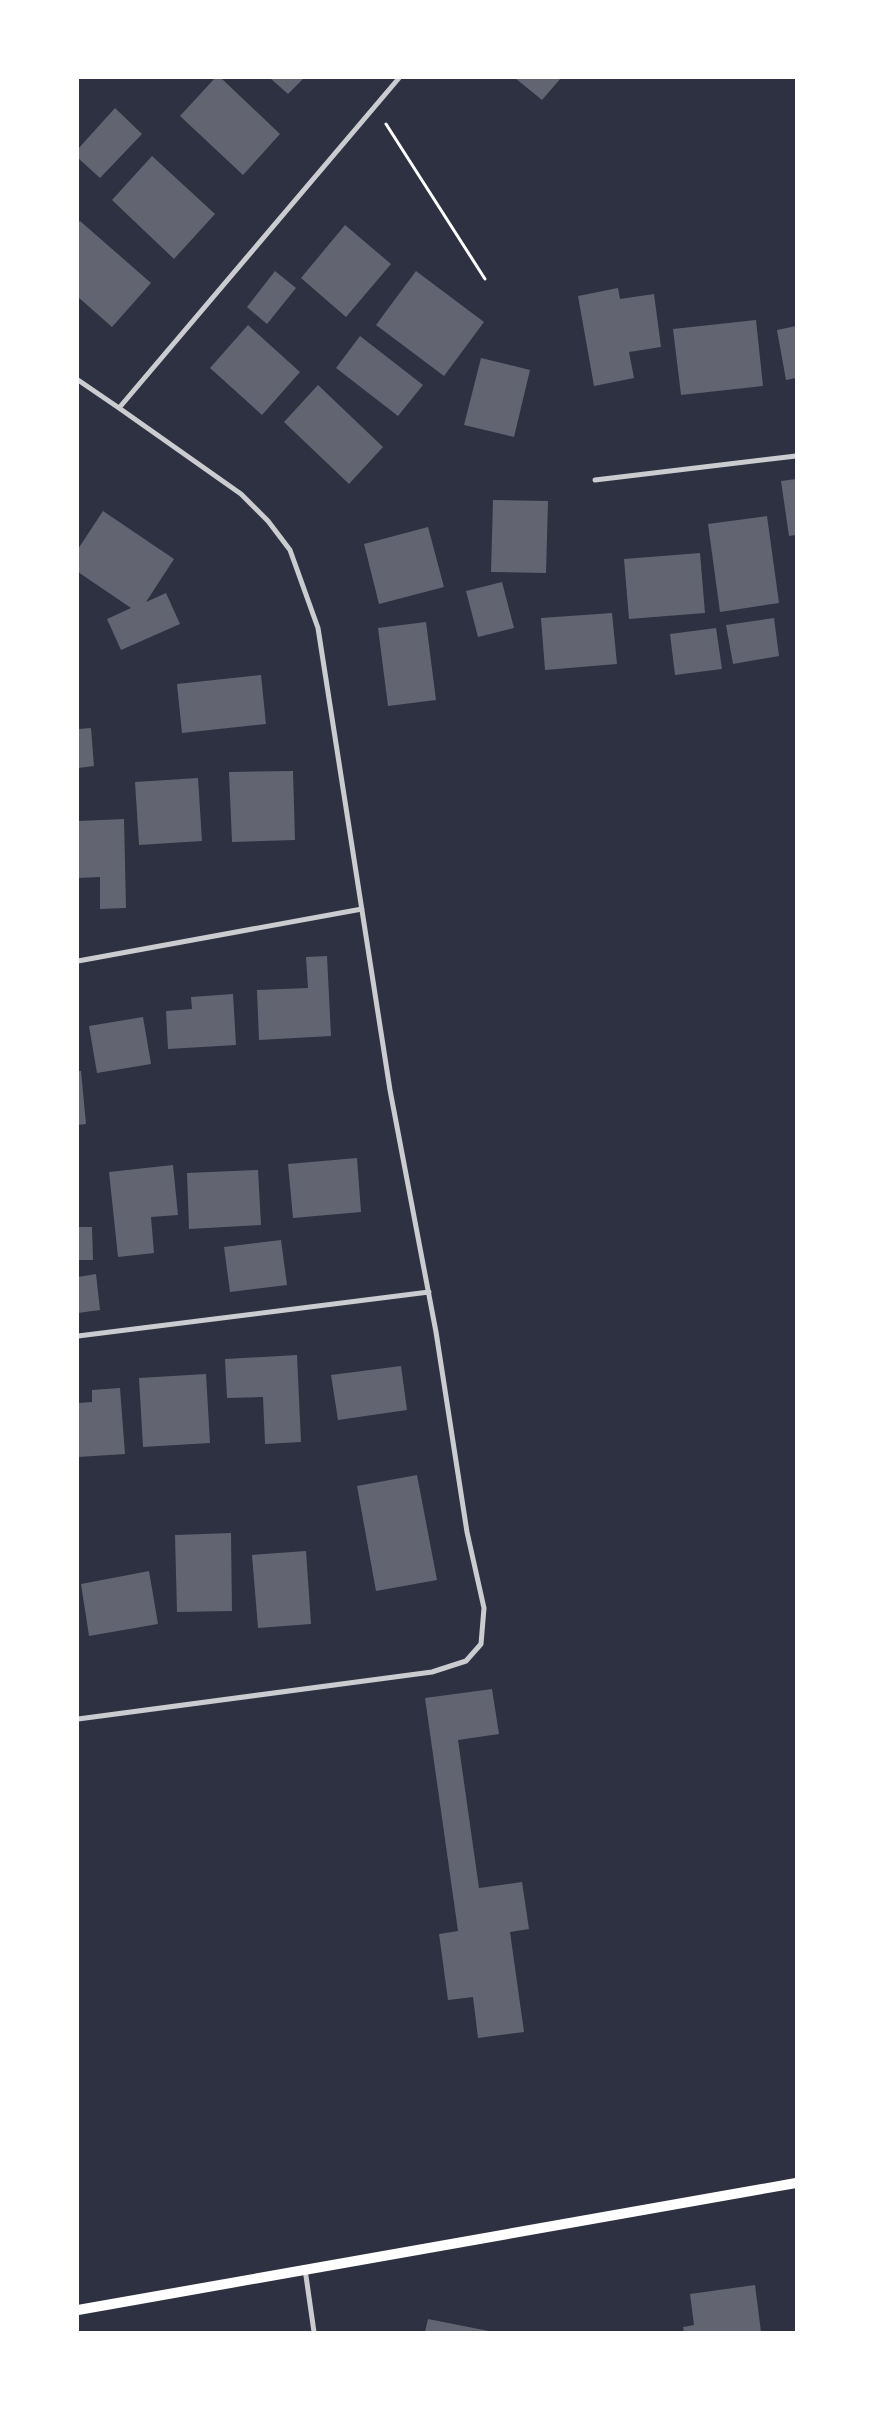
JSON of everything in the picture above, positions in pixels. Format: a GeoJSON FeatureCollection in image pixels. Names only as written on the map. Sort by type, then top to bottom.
{"type":"FeatureCollection","features":[{"type":"Feature","properties":{"kind":"main road"},"geometry":{"type":"LineString","coordinates":[[78,2310],[305,2268],[796,2183]]}},
{"type":"Feature","properties":{"kind":"street"},"geometry":{"type":"LineString","coordinates":[[119,408],[399,78]]}},
{"type":"Feature","properties":{"kind":"street"},"geometry":{"type":"LineString","coordinates":[[78,380],[241,494],[268,521],[290,550],[318,628],[390,1090],[429,1292],[467,1532],[484,1608],[481,1644],[466,1660],[432,1672],[78,1719]]}},
{"type":"Feature","properties":{"kind":"street"},"geometry":{"type":"LineString","coordinates":[[595,480],[796,456]]}},
{"type":"Feature","properties":{"kind":"street"},"geometry":{"type":"LineString","coordinates":[[78,961],[362,908]]}},
{"type":"Feature","properties":{"kind":"street"},"geometry":{"type":"LineString","coordinates":[[78,1336],[429,1292]]}},
{"type":"Feature","properties":{"kind":"street"},"geometry":{"type":"LineString","coordinates":[[305,2268],[314,2332]]}},
{"type":"Feature","properties":{"kind":"path"},"geometry":{"type":"LineString","coordinates":[[375,106],[485,279]]}},
{"type":"Feature","properties":{"kind":"building"},"geometry":{"type":"Polygon","coordinates":[[[215,78],[221,78],[280,134],[243,175],[180,116],[215,78]]]}},
{"type":"Feature","properties":{"kind":"building"},"geometry":{"type":"Polygon","coordinates":[[[270,78],[304,78],[288,94],[270,78]]]}},
{"type":"Feature","properties":{"kind":"building"},"geometry":{"type":"Polygon","coordinates":[[[515,78],[561,78],[542,100],[515,78]]]}},
{"type":"Feature","properties":{"kind":"building"},"geometry":{"type":"Polygon","coordinates":[[[115,108],[142,134],[100,178],[78,158],[78,149],[115,108]]]}},
{"type":"Feature","properties":{"kind":"building"},"geometry":{"type":"Polygon","coordinates":[[[152,156],[215,214],[174,259],[112,200],[152,156]]]}},
{"type":"Feature","properties":{"kind":"building"},"geometry":{"type":"Polygon","coordinates":[[[80,221],[151,283],[112,327],[78,297],[78,224],[80,221]]]}},
{"type":"Feature","properties":{"kind":"building"},"geometry":{"type":"Polygon","coordinates":[[[345,225],[391,264],[346,317],[301,278],[345,225]]]}},
{"type":"Feature","properties":{"kind":"building"},"geometry":{"type":"Polygon","coordinates":[[[275,271],[296,288],[267,324],[247,307],[275,271]]]}},
{"type":"Feature","properties":{"kind":"building"},"geometry":{"type":"Polygon","coordinates":[[[416,271],[484,322],[444,376],[376,325],[416,271]]]}},
{"type":"Feature","properties":{"kind":"building"},"geometry":{"type":"Polygon","coordinates":[[[618,288],[620,299],[654,294],[661,347],[629,352],[634,378],[594,386],[578,296],[618,288]]]}},
{"type":"Feature","properties":{"kind":"building"},"geometry":{"type":"Polygon","coordinates":[[[756,320],[763,386],[681,395],[673,329],[756,320]]]}},
{"type":"Feature","properties":{"kind":"building"},"geometry":{"type":"Polygon","coordinates":[[[248,325],[300,372],[262,415],[210,368],[248,325]]]}},
{"type":"Feature","properties":{"kind":"building"},"geometry":{"type":"Polygon","coordinates":[[[796,326],[796,378],[786,380],[777,330],[796,326]]]}},
{"type":"Feature","properties":{"kind":"building"},"geometry":{"type":"Polygon","coordinates":[[[360,336],[423,385],[398,416],[336,368],[360,336]]]}},
{"type":"Feature","properties":{"kind":"building"},"geometry":{"type":"Polygon","coordinates":[[[481,358],[530,370],[514,437],[464,425],[481,358]]]}},
{"type":"Feature","properties":{"kind":"building"},"geometry":{"type":"Polygon","coordinates":[[[318,385],[383,447],[349,484],[284,422],[318,385]]]}},
{"type":"Feature","properties":{"kind":"building"},"geometry":{"type":"Polygon","coordinates":[[[796,479],[796,535],[789,536],[781,481],[796,479]]]}},
{"type":"Feature","properties":{"kind":"building"},"geometry":{"type":"Polygon","coordinates":[[[493,500],[548,501],[546,573],[491,572],[493,500]]]}},
{"type":"Feature","properties":{"kind":"building"},"geometry":{"type":"Polygon","coordinates":[[[103,511],[174,559],[146,602],[166,593],[180,624],[121,650],[107,619],[131,608],[78,572],[78,549],[103,511]]]}},
{"type":"Feature","properties":{"kind":"building"},"geometry":{"type":"Polygon","coordinates":[[[767,516],[779,603],[720,612],[708,524],[767,516]]]}},
{"type":"Feature","properties":{"kind":"building"},"geometry":{"type":"Polygon","coordinates":[[[428,527],[444,587],[379,604],[364,544],[428,527]]]}},
{"type":"Feature","properties":{"kind":"building"},"geometry":{"type":"Polygon","coordinates":[[[700,553],[705,613],[629,619],[624,559],[700,553]]]}},
{"type":"Feature","properties":{"kind":"building"},"geometry":{"type":"Polygon","coordinates":[[[502,582],[514,628],[478,637],[466,591],[502,582]]]}},
{"type":"Feature","properties":{"kind":"building"},"geometry":{"type":"Polygon","coordinates":[[[612,613],[617,664],[545,670],[541,618],[612,613]]]}},
{"type":"Feature","properties":{"kind":"building"},"geometry":{"type":"Polygon","coordinates":[[[774,618],[779,656],[733,664],[726,625],[774,618]]]}},
{"type":"Feature","properties":{"kind":"building"},"geometry":{"type":"Polygon","coordinates":[[[426,622],[436,700],[388,706],[378,628],[426,622]]]}},
{"type":"Feature","properties":{"kind":"building"},"geometry":{"type":"Polygon","coordinates":[[[716,628],[722,669],[675,675],[670,634],[716,628]]]}},
{"type":"Feature","properties":{"kind":"building"},"geometry":{"type":"Polygon","coordinates":[[[261,675],[266,724],[182,733],[177,684],[261,675]]]}},
{"type":"Feature","properties":{"kind":"building"},"geometry":{"type":"Polygon","coordinates":[[[91,728],[94,766],[78,768],[78,729],[91,728]]]}},
{"type":"Feature","properties":{"kind":"building"},"geometry":{"type":"Polygon","coordinates":[[[293,771],[295,840],[232,842],[229,772],[293,771]]]}},
{"type":"Feature","properties":{"kind":"building"},"geometry":{"type":"Polygon","coordinates":[[[198,778],[202,841],[139,845],[135,782],[198,778]]]}},
{"type":"Feature","properties":{"kind":"building"},"geometry":{"type":"Polygon","coordinates":[[[124,819],[126,908],[100,909],[100,877],[78,878],[78,821],[124,819]]]}},
{"type":"Feature","properties":{"kind":"building"},"geometry":{"type":"Polygon","coordinates":[[[327,956],[331,1036],[259,1040],[257,990],[308,988],[306,957],[327,956]]]}},
{"type":"Feature","properties":{"kind":"building"},"geometry":{"type":"Polygon","coordinates":[[[233,994],[236,1045],[168,1049],[166,1011],[192,1009],[191,997],[233,994]]]}},
{"type":"Feature","properties":{"kind":"building"},"geometry":{"type":"Polygon","coordinates":[[[143,1017],[151,1064],[97,1073],[89,1026],[143,1017]]]}},
{"type":"Feature","properties":{"kind":"building"},"geometry":{"type":"Polygon","coordinates":[[[78,1071],[81,1071],[86,1124],[78,1125],[78,1071]]]}},
{"type":"Feature","properties":{"kind":"building"},"geometry":{"type":"Polygon","coordinates":[[[357,1158],[361,1212],[293,1218],[288,1164],[357,1158]]]}},
{"type":"Feature","properties":{"kind":"building"},"geometry":{"type":"Polygon","coordinates":[[[173,1165],[178,1215],[151,1217],[154,1253],[118,1257],[109,1172],[173,1165]]]}},
{"type":"Feature","properties":{"kind":"building"},"geometry":{"type":"Polygon","coordinates":[[[258,1170],[261,1225],[189,1229],[187,1173],[258,1170]]]}},
{"type":"Feature","properties":{"kind":"building"},"geometry":{"type":"Polygon","coordinates":[[[78,1227],[92,1227],[93,1260],[78,1260],[78,1227]]]}},
{"type":"Feature","properties":{"kind":"building"},"geometry":{"type":"Polygon","coordinates":[[[281,1240],[287,1285],[230,1292],[224,1247],[281,1240]]]}},
{"type":"Feature","properties":{"kind":"building"},"geometry":{"type":"Polygon","coordinates":[[[96,1274],[100,1310],[78,1313],[78,1277],[96,1274]]]}},
{"type":"Feature","properties":{"kind":"building"},"geometry":{"type":"Polygon","coordinates":[[[297,1355],[301,1442],[265,1444],[263,1397],[227,1398],[225,1359],[297,1355]]]}},
{"type":"Feature","properties":{"kind":"building"},"geometry":{"type":"Polygon","coordinates":[[[401,1366],[407,1410],[338,1420],[331,1375],[401,1366]]]}},
{"type":"Feature","properties":{"kind":"building"},"geometry":{"type":"Polygon","coordinates":[[[206,1374],[210,1443],[143,1447],[139,1378],[206,1374]]]}},
{"type":"Feature","properties":{"kind":"building"},"geometry":{"type":"Polygon","coordinates":[[[120,1388],[125,1454],[78,1457],[78,1403],[92,1402],[92,1390],[120,1388]]]}},
{"type":"Feature","properties":{"kind":"building"},"geometry":{"type":"Polygon","coordinates":[[[417,1475],[437,1580],[376,1591],[357,1486],[417,1475]]]}},
{"type":"Feature","properties":{"kind":"building"},"geometry":{"type":"Polygon","coordinates":[[[231,1533],[232,1611],[177,1612],[175,1535],[231,1533]]]}},
{"type":"Feature","properties":{"kind":"building"},"geometry":{"type":"Polygon","coordinates":[[[306,1551],[311,1624],[258,1628],[252,1555],[306,1551]]]}},
{"type":"Feature","properties":{"kind":"building"},"geometry":{"type":"Polygon","coordinates":[[[149,1571],[158,1624],[89,1636],[81,1584],[149,1571]]]}},
{"type":"Feature","properties":{"kind":"building"},"geometry":{"type":"Polygon","coordinates":[[[492,1689],[499,1734],[458,1740],[479,1888],[522,1882],[529,1929],[510,1932],[524,2032],[478,2038],[473,1997],[448,2000],[439,1934],[458,1931],[425,1698],[492,1689]]]}},
{"type":"Feature","properties":{"kind":"building"},"geometry":{"type":"Polygon","coordinates":[[[755,2285],[761,2332],[684,2332],[683,2327],[694,2325],[690,2294],[755,2285]]]}},
{"type":"Feature","properties":{"kind":"building"},"geometry":{"type":"Polygon","coordinates":[[[428,2319],[494,2332],[425,2332],[428,2319]]]}}]}
